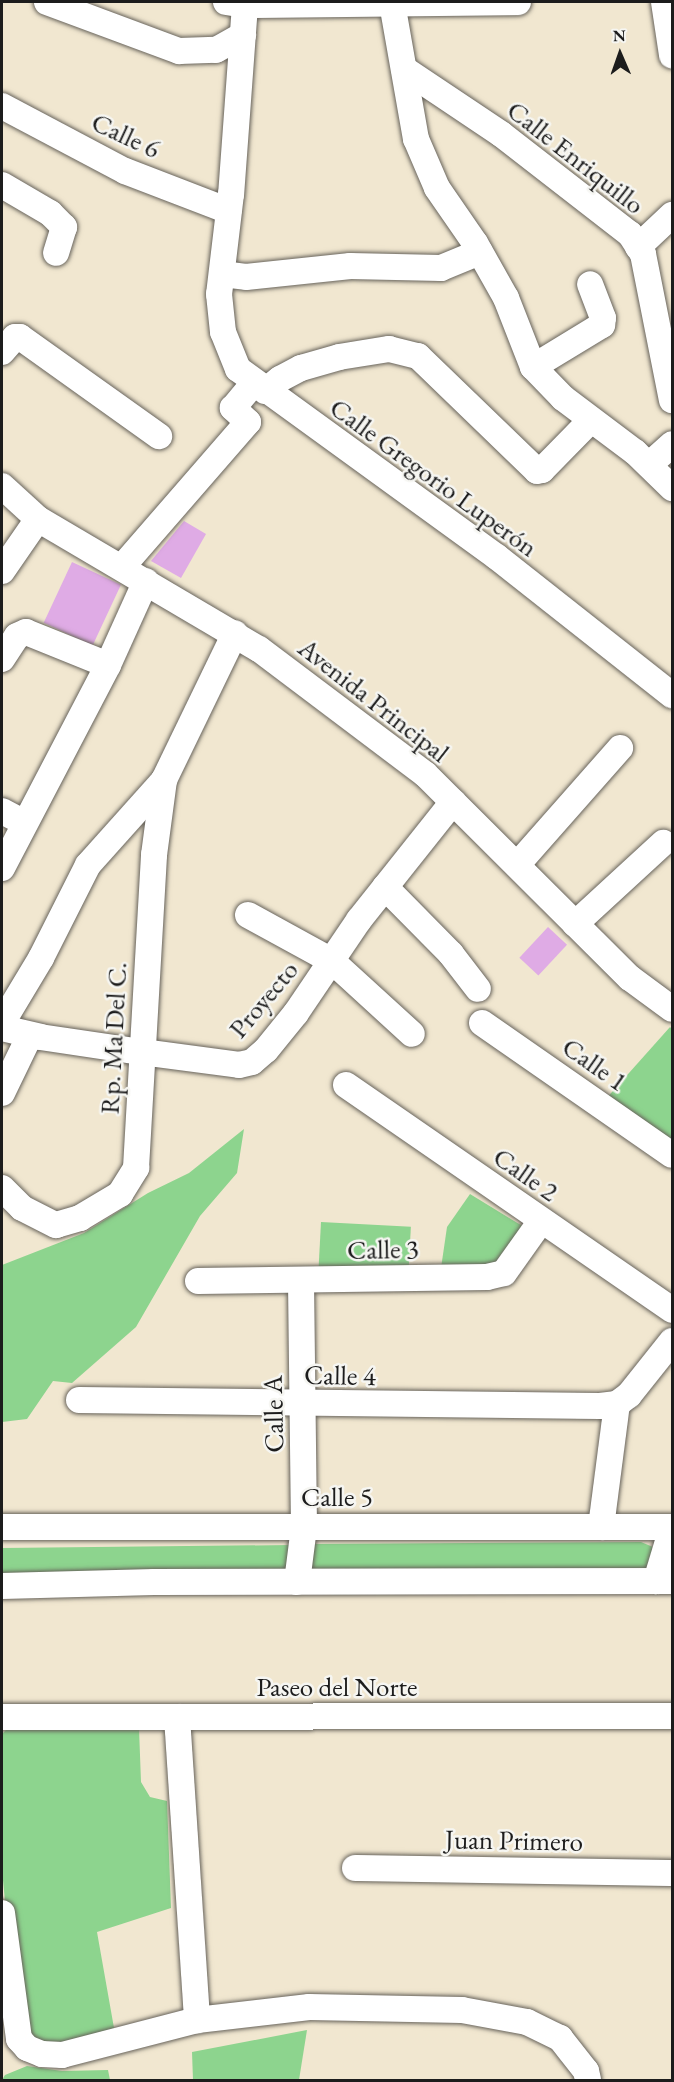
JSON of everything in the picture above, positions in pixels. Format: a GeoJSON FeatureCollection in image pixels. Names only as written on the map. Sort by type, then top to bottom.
{"type":"FeatureCollection","features":[{"type":"Feature","properties":{"kind":"street"},"geometry":{"type":"LineString","coordinates":[[47,2],[179,51],[216,50],[243,35]]}},
{"type":"Feature","properties":{"kind":"street"},"geometry":{"type":"LineString","coordinates":[[236,3],[518,2]]}},
{"type":"Feature","properties":{"kind":"street"},"geometry":{"type":"LineString","coordinates":[[664,2],[672,55]]}},
{"type":"Feature","properties":{"kind":"street","name":"Calle Gregorio Luperón"},"geometry":{"type":"LineString","coordinates":[[236,3],[243,35],[229,211],[219,294],[223,332],[238,369],[497,557],[672,694]]}},
{"type":"Feature","properties":{"kind":"street"},"geometry":{"type":"LineString","coordinates":[[392,3],[416,139],[433,178],[506,298],[533,367],[563,398],[649,465],[672,488]]}},
{"type":"Feature","properties":{"kind":"street","name":"Calle Enriquillo"},"geometry":{"type":"LineString","coordinates":[[404,69],[501,134],[630,234],[643,254],[672,400]]}},
{"type":"Feature","properties":{"kind":"street","name":"Calle 6"},"geometry":{"type":"LineString","coordinates":[[2,106],[124,171],[229,211]]}},
{"type":"Feature","properties":{"kind":"street"},"geometry":{"type":"LineString","coordinates":[[2,185],[50,213],[64,227],[56,253]]}},
{"type":"Feature","properties":{"kind":"street"},"geometry":{"type":"LineString","coordinates":[[638,247],[672,215]]}},
{"type":"Feature","properties":{"kind":"street"},"geometry":{"type":"LineString","coordinates":[[222,274],[256,276],[350,266],[441,268],[480,252]]}},
{"type":"Feature","properties":{"kind":"street"},"geometry":{"type":"LineString","coordinates":[[533,367],[602,325],[603,318],[590,284]]}},
{"type":"Feature","properties":{"kind":"street"},"geometry":{"type":"LineString","coordinates":[[2,352],[15,337],[20,337],[159,435]]}},
{"type":"Feature","properties":{"kind":"street"},"geometry":{"type":"LineString","coordinates":[[122,567],[248,422],[233,408],[301,368],[339,357],[389,349],[418,356],[537,471],[542,470],[591,420]]}},
{"type":"Feature","properties":{"kind":"street"},"geometry":{"type":"LineString","coordinates":[[649,465],[672,444]]}},
{"type":"Feature","properties":{"kind":"street","name":"Avenida Principal"},"geometry":{"type":"LineString","coordinates":[[2,486],[39,519],[235,633],[425,774],[630,978],[672,1008]]}},
{"type":"Feature","properties":{"kind":"street"},"geometry":{"type":"LineString","coordinates":[[2,570],[39,519]]}},
{"type":"Feature","properties":{"kind":"street"},"geometry":{"type":"LineString","coordinates":[[2,868],[12,816],[108,665],[146,581]]}},
{"type":"Feature","properties":{"kind":"street"},"geometry":{"type":"LineString","coordinates":[[2,659],[17,636],[26,632],[108,665]]}},
{"type":"Feature","properties":{"kind":"street"},"geometry":{"type":"LineString","coordinates":[[2,1023],[41,958],[88,865],[164,780],[235,633]]}},
{"type":"Feature","properties":{"kind":"street"},"geometry":{"type":"LineString","coordinates":[[517,865],[620,748]]}},
{"type":"Feature","properties":{"kind":"street","name":"Rp. Ma Del C."},"geometry":{"type":"LineString","coordinates":[[2,1188],[22,1208],[56,1225],[80,1218],[120,1194],[136,1168],[159,811],[164,780]]}},
{"type":"Feature","properties":{"kind":"street","name":"Proyecto"},"geometry":{"type":"LineString","coordinates":[[2,1028],[30,1035],[142,1052],[238,1065],[252,1062],[267,1050],[359,920],[453,802]]}},
{"type":"Feature","properties":{"kind":"street"},"geometry":{"type":"LineString","coordinates":[[575,924],[663,843]]}},
{"type":"Feature","properties":{"kind":"street"},"geometry":{"type":"LineString","coordinates":[[385,887],[451,954],[478,989]]}},
{"type":"Feature","properties":{"kind":"street"},"geometry":{"type":"LineString","coordinates":[[248,915],[332,961],[412,1034]]}},
{"type":"Feature","properties":{"kind":"street","name":"Calle 1"},"geometry":{"type":"LineString","coordinates":[[482,1023],[672,1155]]}},
{"type":"Feature","properties":{"kind":"street"},"geometry":{"type":"LineString","coordinates":[[2,1093],[30,1035]]}},
{"type":"Feature","properties":{"kind":"street","name":"Calle 2"},"geometry":{"type":"LineString","coordinates":[[346,1085],[672,1310]]}},
{"type":"Feature","properties":{"kind":"street","name":"Calle 3"},"geometry":{"type":"LineString","coordinates":[[198,1281],[487,1276],[504,1273],[541,1221]]}},
{"type":"Feature","properties":{"kind":"street","name":"Calle A"},"geometry":{"type":"LineString","coordinates":[[297,1582],[304,1527],[301,1281]]}},
{"type":"Feature","properties":{"kind":"street"},"geometry":{"type":"LineString","coordinates":[[602,1527],[609,1405],[629,1395],[672,1341]]}},
{"type":"Feature","properties":{"kind":"street","name":"Calle 4"},"geometry":{"type":"LineString","coordinates":[[79,1400],[303,1404],[609,1405]]}},
{"type":"Feature","properties":{"kind":"street","name":"Calle 5"},"geometry":{"type":"LineString","coordinates":[[2,1527],[672,1528]]}},
{"type":"Feature","properties":{"kind":"street"},"geometry":{"type":"LineString","coordinates":[[2,1586],[664,1581],[672,1528]]}},
{"type":"Feature","properties":{"kind":"street","name":"Paseo del Norte"},"geometry":{"type":"LineString","coordinates":[[2,1717],[672,1716]]}},
{"type":"Feature","properties":{"kind":"street"},"geometry":{"type":"LineString","coordinates":[[177,1717],[197,2020]]}},
{"type":"Feature","properties":{"kind":"street","name":"Juan Primero"},"geometry":{"type":"LineString","coordinates":[[355,1868],[672,1873]]}},
{"type":"Feature","properties":{"kind":"street"},"geometry":{"type":"LineString","coordinates":[[2,1913],[19,2039],[27,2048],[42,2054],[62,2055],[197,2020],[309,2007],[462,2010],[527,2022],[560,2038],[586,2071],[588,2080]]}},
{"type":"Feature","properties":{"kind":"green space"},"geometry":{"type":"Polygon","coordinates":[[[670,1027],[672,1029],[672,1148],[604,1101],[670,1027]]]}},
{"type":"Feature","properties":{"kind":"green space"},"geometry":{"type":"Polygon","coordinates":[[[244,1129],[237,1173],[200,1216],[136,1327],[72,1383],[53,1381],[27,1419],[2,1422],[2,1265],[84,1233],[148,1193],[189,1173],[244,1129]]]}},
{"type":"Feature","properties":{"kind":"green space"},"geometry":{"type":"Polygon","coordinates":[[[470,1194],[529,1230],[503,1272],[440,1275],[447,1227],[470,1194]]]}},
{"type":"Feature","properties":{"kind":"green space"},"geometry":{"type":"Polygon","coordinates":[[[321,1222],[411,1227],[408,1281],[318,1276],[321,1222]]]}},
{"type":"Feature","properties":{"kind":"green space"},"geometry":{"type":"Polygon","coordinates":[[[641,1542],[653,1547],[648,1569],[306,1582],[310,1544],[641,1542]]]}},
{"type":"Feature","properties":{"kind":"green space"},"geometry":{"type":"Polygon","coordinates":[[[291,1545],[286,1575],[2,1574],[2,1548],[291,1545]]]}},
{"type":"Feature","properties":{"kind":"green space"},"geometry":{"type":"Polygon","coordinates":[[[139,1728],[141,1782],[150,1797],[167,1801],[171,1908],[97,1932],[114,2028],[62,2048],[33,2039],[10,1953],[2,1870],[2,1734],[6,1730],[139,1728]]]}},
{"type":"Feature","properties":{"kind":"green space"},"geometry":{"type":"Polygon","coordinates":[[[307,2030],[299,2080],[193,2080],[192,2052],[307,2030]]]}},
{"type":"Feature","properties":{"kind":"green space"},"geometry":{"type":"Polygon","coordinates":[[[27,2066],[62,2071],[108,2070],[110,2080],[2,2080],[5,2075],[27,2066]]]}},
{"type":"Feature","properties":{"kind":"building"},"geometry":{"type":"Polygon","coordinates":[[[184,521],[206,534],[181,578],[151,561],[184,521]]]}},
{"type":"Feature","properties":{"kind":"building"},"geometry":{"type":"Polygon","coordinates":[[[72,562],[121,585],[93,646],[44,623],[72,562]]]}},
{"type":"Feature","properties":{"kind":"building"},"geometry":{"type":"Polygon","coordinates":[[[548,927],[567,945],[538,975],[519,958],[548,927]]]}}]}
